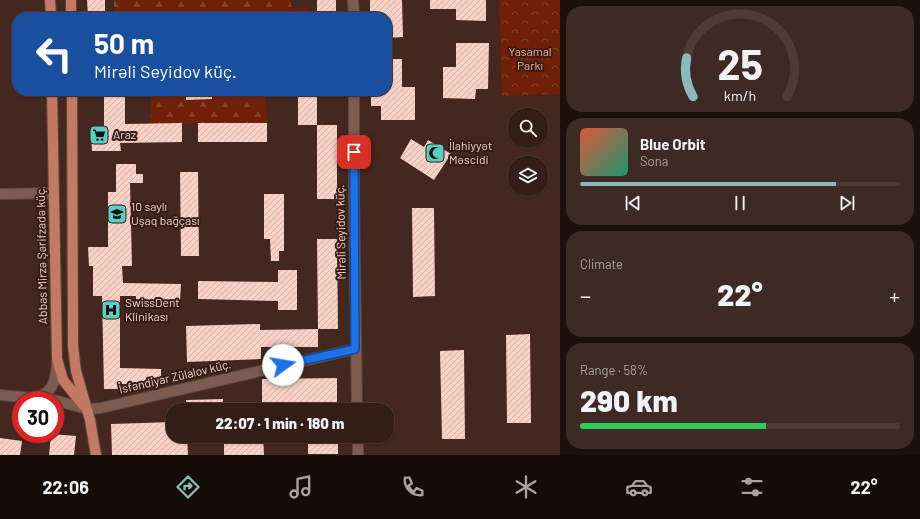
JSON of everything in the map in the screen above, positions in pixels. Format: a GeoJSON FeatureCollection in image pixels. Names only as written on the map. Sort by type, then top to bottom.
{"type":"FeatureCollection","features":[{"type":"Feature","properties":{"kind":"main road"},"geometry":{"type":"LineString","coordinates":[[50,0],[51,12]]}},
{"type":"Feature","properties":{"kind":"main road","name":"Abbas Mirzə Şərifzadə küç."},"geometry":{"type":"LineString","coordinates":[[52,96],[57,359],[63,380],[87,409]]}},
{"type":"Feature","properties":{"kind":"main road","name":"Abbas Mirzə Şərifzadə küç."},"geometry":{"type":"LineString","coordinates":[[72,96],[73,346],[76,371],[87,409],[96,455]]}},
{"type":"Feature","properties":{"kind":"street"},"geometry":{"type":"LineString","coordinates":[[353,0],[354,12]]}},
{"type":"Feature","properties":{"kind":"street","name":"Mirəli Seyidov küç."},"geometry":{"type":"LineString","coordinates":[[354,96],[355,349],[357,403]]}},
{"type":"Feature","properties":{"kind":"street"},"geometry":{"type":"LineString","coordinates":[[0,194],[54,193]]}},
{"type":"Feature","properties":{"kind":"street","name":"İsfəndiyar Zülalov küç."},"geometry":{"type":"LineString","coordinates":[[64,402],[87,409],[112,406],[355,349]]}},
{"type":"Feature","properties":{"kind":"street"},"geometry":{"type":"LineString","coordinates":[[50,391],[53,385],[57,359]]}},
{"type":"Feature","properties":{"kind":"street","name":"İsfəndiyar Zülalov küç."},"geometry":{"type":"LineString","coordinates":[[0,395],[12,396]]}},
{"type":"Feature","properties":{"kind":"street"},"geometry":{"type":"LineString","coordinates":[[358,443],[358,455]]}},
{"type":"Feature","properties":{"kind":"green space"},"geometry":{"type":"Polygon","coordinates":[[[114,0],[290,0],[292,9],[308,7],[308,12],[114,12],[114,0]]]}},
{"type":"Feature","properties":{"kind":"green space","name":"Yasamal Parkı"},"geometry":{"type":"Polygon","coordinates":[[[499,0],[560,0],[560,94],[502,96],[499,0]]]}},
{"type":"Feature","properties":{"kind":"green space"},"geometry":{"type":"Polygon","coordinates":[[[151,96],[187,96],[187,100],[212,99],[212,96],[265,96],[267,123],[150,124],[151,96]]]}},
{"type":"Feature","properties":{"kind":"building"},"geometry":{"type":"Polygon","coordinates":[[[87,0],[105,0],[105,12],[88,12],[87,0]]]}},
{"type":"Feature","properties":{"kind":"building"},"geometry":{"type":"Polygon","coordinates":[[[317,0],[336,0],[336,12],[317,12],[317,0]]]}},
{"type":"Feature","properties":{"kind":"building"},"geometry":{"type":"Polygon","coordinates":[[[370,0],[402,0],[403,37],[392,38],[392,12],[370,12],[370,0]]]}},
{"type":"Feature","properties":{"kind":"building"},"geometry":{"type":"Polygon","coordinates":[[[430,0],[486,0],[486,21],[456,20],[456,9],[430,9],[430,0]]]}},
{"type":"Feature","properties":{"kind":"building"},"geometry":{"type":"Polygon","coordinates":[[[456,43],[489,43],[488,89],[476,89],[475,99],[443,98],[443,67],[456,67],[456,43]]]}},
{"type":"Feature","properties":{"kind":"building"},"geometry":{"type":"Polygon","coordinates":[[[392,59],[402,59],[402,87],[415,87],[415,120],[381,120],[381,106],[371,106],[371,96],[392,96],[392,59]]]}},
{"type":"Feature","properties":{"kind":"building"},"geometry":{"type":"Polygon","coordinates":[[[104,96],[125,96],[125,124],[182,123],[182,142],[120,143],[121,151],[92,151],[91,132],[104,132],[104,96]]]}},
{"type":"Feature","properties":{"kind":"building"},"geometry":{"type":"Polygon","coordinates":[[[186,96],[212,96],[212,99],[186,100],[186,96]]]}},
{"type":"Feature","properties":{"kind":"building"},"geometry":{"type":"Polygon","coordinates":[[[298,96],[317,96],[317,125],[298,125],[298,96]]]}},
{"type":"Feature","properties":{"kind":"building"},"geometry":{"type":"Polygon","coordinates":[[[198,123],[267,123],[267,142],[198,142],[198,123]]]}},
{"type":"Feature","properties":{"kind":"building"},"geometry":{"type":"Polygon","coordinates":[[[317,125],[337,125],[337,199],[317,199],[317,125]]]}},
{"type":"Feature","properties":{"kind":"building"},"geometry":{"type":"Polygon","coordinates":[[[411,139],[424,147],[428,140],[451,154],[434,180],[400,158],[411,139]]]}},
{"type":"Feature","properties":{"kind":"building"},"geometry":{"type":"Polygon","coordinates":[[[116,164],[136,164],[136,174],[143,174],[143,183],[130,183],[132,266],[122,266],[123,283],[181,284],[180,302],[136,301],[136,296],[120,296],[120,368],[161,369],[161,385],[119,384],[119,389],[104,389],[102,296],[93,296],[93,266],[89,266],[88,247],[108,247],[108,192],[116,192],[116,164]]]}},
{"type":"Feature","properties":{"kind":"building"},"geometry":{"type":"Polygon","coordinates":[[[180,172],[198,172],[199,256],[181,256],[180,172]]]}},
{"type":"Feature","properties":{"kind":"building"},"geometry":{"type":"Polygon","coordinates":[[[264,194],[284,194],[284,251],[279,251],[279,261],[271,261],[270,239],[264,239],[264,194]]]}},
{"type":"Feature","properties":{"kind":"building"},"geometry":{"type":"Polygon","coordinates":[[[412,208],[434,208],[435,296],[413,297],[412,208]]]}},
{"type":"Feature","properties":{"kind":"building"},"geometry":{"type":"Polygon","coordinates":[[[317,239],[337,239],[338,329],[318,329],[317,239]]]}},
{"type":"Feature","properties":{"kind":"building"},"geometry":{"type":"Polygon","coordinates":[[[278,270],[297,270],[297,310],[278,310],[278,301],[198,299],[198,281],[278,282],[278,270]]]}},
{"type":"Feature","properties":{"kind":"building"},"geometry":{"type":"Polygon","coordinates":[[[260,324],[260,330],[318,329],[318,347],[261,347],[261,359],[187,362],[186,326],[260,324]]]}},
{"type":"Feature","properties":{"kind":"building"},"geometry":{"type":"Polygon","coordinates":[[[530,334],[531,423],[507,423],[506,335],[530,334]]]}},
{"type":"Feature","properties":{"kind":"building"},"geometry":{"type":"Polygon","coordinates":[[[464,350],[465,439],[442,439],[440,351],[464,350]]]}},
{"type":"Feature","properties":{"kind":"building"},"geometry":{"type":"Polygon","coordinates":[[[337,378],[337,403],[262,403],[262,379],[337,378]]]}},
{"type":"Feature","properties":{"kind":"building"},"geometry":{"type":"Polygon","coordinates":[[[223,399],[223,403],[186,403],[186,400],[223,399]]]}},
{"type":"Feature","properties":{"kind":"building"},"geometry":{"type":"Polygon","coordinates":[[[166,422],[166,443],[187,443],[188,455],[112,455],[111,424],[166,422]]]}},
{"type":"Feature","properties":{"kind":"building"},"geometry":{"type":"Polygon","coordinates":[[[64,435],[76,436],[74,455],[49,455],[50,443],[64,443],[64,435]]]}},
{"type":"Feature","properties":{"kind":"building"},"geometry":{"type":"Polygon","coordinates":[[[0,438],[12,440],[12,443],[22,443],[20,455],[0,455],[0,438]]]}},
{"type":"Feature","properties":{"kind":"building"},"geometry":{"type":"Polygon","coordinates":[[[224,443],[263,443],[264,455],[224,455],[224,443]]]}},
{"type":"Feature","properties":{"kind":"building"},"geometry":{"type":"Polygon","coordinates":[[[308,443],[338,443],[338,454],[308,454],[308,443]]]}},
{"type":"Feature","properties":{"kind":"place","name":"Araz"},"geometry":{"type":"Point","coordinates":[99,135]}},
{"type":"Feature","properties":{"kind":"place","name":"İlahiyyət Məscidi"},"geometry":{"type":"Point","coordinates":[435,153]}},
{"type":"Feature","properties":{"kind":"place","name":"10 saylı Uşaq bağçası"},"geometry":{"type":"Point","coordinates":[117,214]}},
{"type":"Feature","properties":{"kind":"place","name":"SwissDent Klinikası"},"geometry":{"type":"Point","coordinates":[111,310]}},
{"type":"Feature","properties":{"kind":"route"},"geometry":{"type":"LineString","coordinates":[[283,365],[355,349],[354,152]]}}]}
